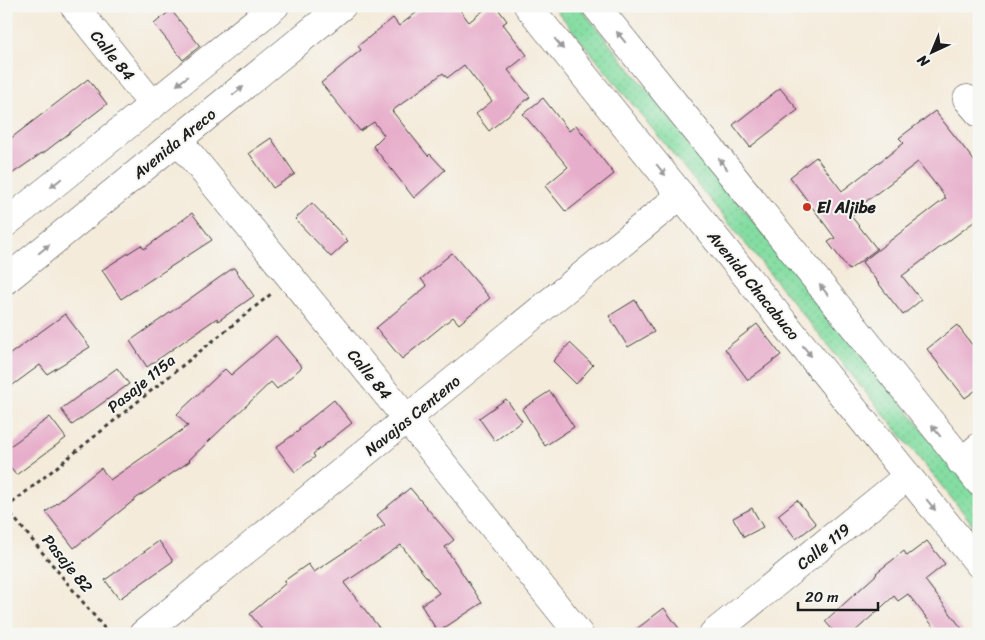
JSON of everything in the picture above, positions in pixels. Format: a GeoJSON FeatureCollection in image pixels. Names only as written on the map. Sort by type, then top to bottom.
{"type":"FeatureCollection","features":[{"type":"Feature","properties":{"kind":"main road","name":"Calle 84"},"geometry":{"type":"LineString","coordinates":[[74,6],[153,105]]}},
{"type":"Feature","properties":{"kind":"main road"},"geometry":{"type":"LineString","coordinates":[[6,223],[275,6]]}},
{"type":"Feature","properties":{"kind":"main road","name":"Avenida Areco"},"geometry":{"type":"LineString","coordinates":[[6,280],[342,6]]}},
{"type":"Feature","properties":{"kind":"main road","name":"Avenida Chacabuco"},"geometry":{"type":"LineString","coordinates":[[528,6],[979,564]]}},
{"type":"Feature","properties":{"kind":"main road"},"geometry":{"type":"LineString","coordinates":[[596,6],[970,454],[979,482]]}},
{"type":"Feature","properties":{"kind":"main road","name":"Calle 84"},"geometry":{"type":"LineString","coordinates":[[178,140],[407,419],[579,634]]}},
{"type":"Feature","properties":{"kind":"main road","name":"Navajas Centeno"},"geometry":{"type":"LineString","coordinates":[[143,634],[681,195]]}},
{"type":"Feature","properties":{"kind":"main road","name":"Calle 119"},"geometry":{"type":"LineString","coordinates":[[713,634],[908,476]]}},
{"type":"Feature","properties":{"kind":"path","name":"Pasaje 115a"},"geometry":{"type":"LineString","coordinates":[[6,508],[291,278]]}},
{"type":"Feature","properties":{"kind":"path","name":"Pasaje 82"},"geometry":{"type":"LineString","coordinates":[[6,508],[110,634]]}},
{"type":"Feature","properties":{"kind":"green space"},"geometry":{"type":"Polygon","coordinates":[[[553,6],[579,6],[979,499],[979,532],[553,6]]]}},
{"type":"Feature","properties":{"kind":"building"},"geometry":{"type":"Polygon","coordinates":[[[425,6],[457,6],[469,22],[489,6],[496,6],[507,21],[503,24],[527,55],[508,70],[530,97],[489,131],[476,114],[492,101],[464,65],[447,78],[443,73],[392,111],[428,156],[430,154],[445,170],[414,198],[373,146],[384,135],[374,122],[360,131],[321,83],[361,50],[358,46],[393,18],[399,26],[425,6]]]}},
{"type":"Feature","properties":{"kind":"building"},"geometry":{"type":"Polygon","coordinates":[[[171,10],[200,46],[183,60],[154,24],[171,10]]]}},
{"type":"Feature","properties":{"kind":"building"},"geometry":{"type":"Polygon","coordinates":[[[88,79],[107,104],[42,154],[6,178],[6,142],[88,79]]]}},
{"type":"Feature","properties":{"kind":"building"},"geometry":{"type":"Polygon","coordinates":[[[780,88],[798,110],[750,147],[733,125],[780,88]]]}},
{"type":"Feature","properties":{"kind":"building"},"geometry":{"type":"Polygon","coordinates":[[[543,98],[569,131],[576,125],[614,174],[566,212],[545,186],[568,167],[523,114],[543,98]]]}},
{"type":"Feature","properties":{"kind":"building"},"geometry":{"type":"Polygon","coordinates":[[[935,111],[979,167],[979,218],[902,276],[921,300],[903,315],[862,262],[946,198],[918,162],[864,203],[865,205],[851,216],[877,249],[849,270],[828,242],[835,238],[790,177],[816,157],[842,191],[904,143],[899,138],[935,111]]]}},
{"type":"Feature","properties":{"kind":"building"},"geometry":{"type":"Polygon","coordinates":[[[271,138],[295,174],[273,188],[249,153],[271,138]]]}},
{"type":"Feature","properties":{"kind":"building"},"geometry":{"type":"Polygon","coordinates":[[[312,203],[348,241],[331,257],[295,219],[312,203]]]}},
{"type":"Feature","properties":{"kind":"building"},"geometry":{"type":"Polygon","coordinates":[[[192,213],[212,240],[121,299],[102,270],[141,245],[144,249],[192,213]]]}},
{"type":"Feature","properties":{"kind":"building"},"geometry":{"type":"Polygon","coordinates":[[[452,253],[490,298],[459,324],[453,317],[402,359],[376,328],[427,286],[421,279],[452,253]]]}},
{"type":"Feature","properties":{"kind":"building"},"geometry":{"type":"Polygon","coordinates":[[[233,268],[254,296],[218,321],[217,318],[147,367],[130,341],[233,268]]]}},
{"type":"Feature","properties":{"kind":"building"},"geometry":{"type":"Polygon","coordinates":[[[635,300],[654,332],[628,347],[609,316],[635,300]]]}},
{"type":"Feature","properties":{"kind":"building"},"geometry":{"type":"Polygon","coordinates":[[[65,314],[90,347],[47,374],[40,365],[6,390],[6,357],[65,314]]]}},
{"type":"Feature","properties":{"kind":"building"},"geometry":{"type":"Polygon","coordinates":[[[757,324],[781,355],[748,380],[725,349],[757,324]]]}},
{"type":"Feature","properties":{"kind":"building"},"geometry":{"type":"Polygon","coordinates":[[[957,325],[979,354],[979,388],[965,398],[927,349],[957,325]]]}},
{"type":"Feature","properties":{"kind":"building"},"geometry":{"type":"Polygon","coordinates":[[[276,336],[302,367],[277,389],[271,382],[190,461],[138,497],[74,548],[46,512],[101,468],[110,480],[188,426],[177,414],[225,369],[231,375],[276,336]]]}},
{"type":"Feature","properties":{"kind":"building"},"geometry":{"type":"Polygon","coordinates":[[[570,343],[593,365],[576,384],[553,361],[570,343]]]}},
{"type":"Feature","properties":{"kind":"building"},"geometry":{"type":"Polygon","coordinates":[[[117,368],[129,384],[72,425],[61,409],[117,368]]]}},
{"type":"Feature","properties":{"kind":"building"},"geometry":{"type":"Polygon","coordinates":[[[550,391],[574,427],[545,446],[522,409],[550,391]]]}},
{"type":"Feature","properties":{"kind":"building"},"geometry":{"type":"Polygon","coordinates":[[[506,399],[522,421],[495,441],[479,418],[506,399]]]}},
{"type":"Feature","properties":{"kind":"building"},"geometry":{"type":"Polygon","coordinates":[[[334,400],[352,423],[313,454],[315,457],[295,472],[276,447],[300,430],[299,428],[334,400]]]}},
{"type":"Feature","properties":{"kind":"building"},"geometry":{"type":"Polygon","coordinates":[[[50,417],[66,438],[16,475],[6,462],[6,449],[50,417]]]}},
{"type":"Feature","properties":{"kind":"building"},"geometry":{"type":"Polygon","coordinates":[[[410,488],[454,540],[445,547],[482,603],[438,632],[421,605],[439,593],[401,545],[344,583],[384,634],[266,634],[250,614],[286,583],[284,581],[308,564],[314,572],[385,525],[377,515],[410,488]]]}},
{"type":"Feature","properties":{"kind":"building"},"geometry":{"type":"Polygon","coordinates":[[[797,500],[816,524],[796,539],[778,515],[797,500]]]}},
{"type":"Feature","properties":{"kind":"building"},"geometry":{"type":"Polygon","coordinates":[[[752,508],[763,527],[744,537],[733,518],[752,508]]]}},
{"type":"Feature","properties":{"kind":"building"},"geometry":{"type":"Polygon","coordinates":[[[159,541],[173,561],[119,599],[105,580],[159,541]]]}},
{"type":"Feature","properties":{"kind":"building"},"geometry":{"type":"Polygon","coordinates":[[[927,541],[945,564],[925,580],[966,634],[939,634],[908,594],[898,601],[894,596],[852,634],[836,634],[825,621],[876,573],[904,551],[907,556],[927,541]]]}},
{"type":"Feature","properties":{"kind":"building"},"geometry":{"type":"Polygon","coordinates":[[[664,608],[683,634],[630,634],[664,608]]]}},
{"type":"Feature","properties":{"kind":"place","name":"El Aljibe"},"geometry":{"type":"Point","coordinates":[807,207]}}]}
